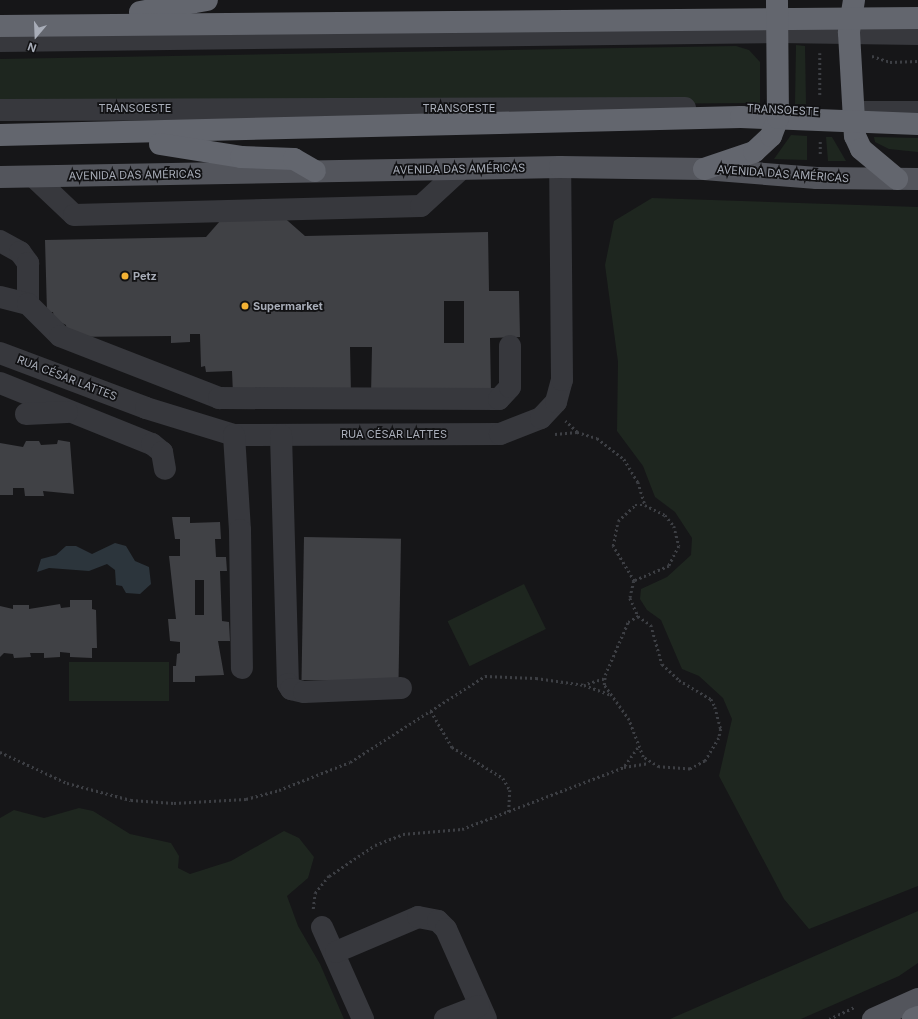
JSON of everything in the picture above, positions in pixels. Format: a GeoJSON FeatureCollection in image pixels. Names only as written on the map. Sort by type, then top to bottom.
{"type":"FeatureCollection","features":[{"type":"Feature","properties":{"kind":"highway"},"geometry":{"type":"LineString","coordinates":[[88,24],[112,15],[207,0]]}},
{"type":"Feature","properties":{"kind":"highway"},"geometry":{"type":"LineString","coordinates":[[704,169],[759,148],[771,136],[778,114],[778,17]]}},
{"type":"Feature","properties":{"kind":"highway"},"geometry":{"type":"LineString","coordinates":[[0,26],[778,17],[918,18]]}},
{"type":"Feature","properties":{"kind":"highway"},"geometry":{"type":"LineString","coordinates":[[851,17],[851,117],[861,149],[896,179]]}},
{"type":"Feature","properties":{"kind":"highway"},"geometry":{"type":"LineString","coordinates":[[0,135],[96,134],[778,114],[851,117],[918,124]]}},
{"type":"Feature","properties":{"kind":"highway"},"geometry":{"type":"LineString","coordinates":[[96,134],[241,157],[294,159],[315,171]]}},
{"type":"Feature","properties":{"kind":"highway"},"geometry":{"type":"LineString","coordinates":[[913,1019],[918,1017]]}},
{"type":"Feature","properties":{"kind":"main road","name":"AVENIDA DAS AMÉRICAS"},"geometry":{"type":"LineString","coordinates":[[0,177],[560,167],[704,169],[817,178],[918,179]]}},
{"type":"Feature","properties":{"kind":"main road"},"geometry":{"type":"LineString","coordinates":[[873,1019],[918,999]]}},
{"type":"Feature","properties":{"kind":"street"},"geometry":{"type":"LineString","coordinates":[[0,41],[778,17]]}},
{"type":"Feature","properties":{"kind":"street"},"geometry":{"type":"LineString","coordinates":[[851,17],[918,34]]}},
{"type":"Feature","properties":{"kind":"street","name":"TRANSOESTE"},"geometry":{"type":"LineString","coordinates":[[0,110],[778,114]]}},
{"type":"Feature","properties":{"kind":"street"},"geometry":{"type":"LineString","coordinates":[[851,117],[918,112]]}},
{"type":"Feature","properties":{"kind":"street","name":"RUA CÉSAR LATTES"},"geometry":{"type":"LineString","coordinates":[[0,353],[146,408],[234,435],[500,434],[540,418],[556,402],[562,380],[560,167]]}},
{"type":"Feature","properties":{"kind":"street"},"geometry":{"type":"LineString","coordinates":[[34,177],[74,215],[421,206],[461,169]]}},
{"type":"Feature","properties":{"kind":"street"},"geometry":{"type":"LineString","coordinates":[[0,241],[20,252],[28,263],[28,304]]}},
{"type":"Feature","properties":{"kind":"street"},"geometry":{"type":"LineString","coordinates":[[0,297],[28,304],[60,336],[219,398],[499,399],[510,387],[510,346]]}},
{"type":"Feature","properties":{"kind":"street"},"geometry":{"type":"LineString","coordinates":[[0,383],[22,401],[76,412],[152,444],[162,452],[166,469]]}},
{"type":"Feature","properties":{"kind":"street"},"geometry":{"type":"LineString","coordinates":[[234,435],[240,530],[242,668]]}},
{"type":"Feature","properties":{"kind":"street"},"geometry":{"type":"LineString","coordinates":[[281,435],[288,684],[291,689],[304,692],[401,688]]}},
{"type":"Feature","properties":{"kind":"street"},"geometry":{"type":"LineString","coordinates":[[336,952],[418,917],[429,916],[446,929],[482,1012],[445,1019]]}},
{"type":"Feature","properties":{"kind":"street"},"geometry":{"type":"LineString","coordinates":[[322,927],[336,952],[363,1019]]}},
{"type":"Feature","properties":{"kind":"path"},"geometry":{"type":"LineString","coordinates":[[820,47],[820,95]]}},
{"type":"Feature","properties":{"kind":"path"},"geometry":{"type":"LineString","coordinates":[[868,54],[890,62],[918,61]]}},
{"type":"Feature","properties":{"kind":"path"},"geometry":{"type":"LineString","coordinates":[[820,132],[820,154]]}},
{"type":"Feature","properties":{"kind":"path"},"geometry":{"type":"LineString","coordinates":[[561,417],[576,432]]}},
{"type":"Feature","properties":{"kind":"path"},"geometry":{"type":"LineString","coordinates":[[547,434],[576,432],[598,438],[624,459],[638,482],[645,505]]}},
{"type":"Feature","properties":{"kind":"path"},"geometry":{"type":"LineString","coordinates":[[322,927],[311,905],[315,892],[351,858],[403,834],[462,829],[624,767],[649,763],[682,770],[698,766],[711,753],[721,729],[711,699],[680,680],[662,664],[651,625],[638,616],[630,598],[634,581],[613,546],[618,521],[635,505],[645,505],[665,515],[674,526],[679,546],[669,566],[634,581]]}},
{"type":"Feature","properties":{"kind":"path"},"geometry":{"type":"LineString","coordinates":[[638,616],[628,622],[604,679],[610,695],[629,720],[638,748],[649,763]]}},
{"type":"Feature","properties":{"kind":"path"},"geometry":{"type":"LineString","coordinates":[[0,752],[66,783],[132,800],[174,803],[246,799],[279,790],[350,762],[485,676],[536,678],[584,685],[610,695]]}},
{"type":"Feature","properties":{"kind":"path"},"geometry":{"type":"LineString","coordinates":[[584,685],[604,679]]}},
{"type":"Feature","properties":{"kind":"path"},"geometry":{"type":"LineString","coordinates":[[431,711],[452,747],[503,778],[510,790],[509,812]]}},
{"type":"Feature","properties":{"kind":"path"},"geometry":{"type":"LineString","coordinates":[[624,767],[638,748]]}},
{"type":"Feature","properties":{"kind":"shaded area"},"geometry":{"type":"Polygon","coordinates":[[[796,45],[805,46],[806,104],[795,104],[796,45]]]}},
{"type":"Feature","properties":{"kind":"shaded area"},"geometry":{"type":"Polygon","coordinates":[[[736,46],[749,50],[760,62],[760,103],[0,108],[0,59],[736,46]]]}},
{"type":"Feature","properties":{"kind":"shaded area"},"geometry":{"type":"Polygon","coordinates":[[[791,135],[807,136],[807,160],[774,159],[791,135]]]}},
{"type":"Feature","properties":{"kind":"shaded area"},"geometry":{"type":"Polygon","coordinates":[[[826,137],[832,137],[846,161],[828,161],[826,137]]]}},
{"type":"Feature","properties":{"kind":"shaded area"},"geometry":{"type":"Polygon","coordinates":[[[874,137],[918,138],[918,152],[889,149],[875,142],[874,137]]]}},
{"type":"Feature","properties":{"kind":"shaded area"},"geometry":{"type":"Polygon","coordinates":[[[652,198],[918,207],[918,886],[809,929],[784,899],[719,776],[732,719],[723,698],[699,676],[682,669],[661,620],[647,610],[640,599],[641,589],[667,577],[691,555],[692,538],[675,512],[655,497],[643,466],[617,431],[618,362],[605,265],[614,221],[652,198]]]}},
{"type":"Feature","properties":{"kind":"shaded area"},"geometry":{"type":"Polygon","coordinates":[[[115,543],[126,546],[135,561],[149,567],[151,584],[140,594],[126,593],[122,586],[116,585],[115,570],[107,564],[89,571],[49,568],[37,572],[41,559],[56,555],[66,546],[76,546],[92,554],[115,543]]]}},
{"type":"Feature","properties":{"kind":"shaded area"},"geometry":{"type":"Polygon","coordinates":[[[524,584],[546,629],[470,666],[448,621],[524,584]]]}},
{"type":"Feature","properties":{"kind":"shaded area"},"geometry":{"type":"Polygon","coordinates":[[[69,662],[169,662],[169,701],[69,701],[69,662]]]}},
{"type":"Feature","properties":{"kind":"shaded area"},"geometry":{"type":"Polygon","coordinates":[[[79,808],[93,811],[130,834],[171,843],[179,856],[178,868],[190,874],[231,861],[284,831],[299,838],[314,857],[308,878],[287,896],[298,926],[320,964],[344,1019],[0,1019],[0,818],[14,810],[44,818],[79,808]]]}},
{"type":"Feature","properties":{"kind":"shaded area"},"geometry":{"type":"Polygon","coordinates":[[[918,911],[918,963],[899,976],[801,1019],[670,1019],[918,911]]]}},
{"type":"Feature","properties":{"kind":"building","name":"Supermarket"},"geometry":{"type":"Polygon","coordinates":[[[227,213],[280,214],[305,236],[488,232],[489,291],[519,291],[520,337],[490,338],[491,393],[371,395],[372,347],[350,347],[351,394],[233,394],[232,371],[206,372],[205,366],[201,367],[200,334],[190,334],[190,342],[171,343],[171,336],[67,337],[66,325],[54,319],[53,312],[47,312],[45,240],[206,237],[227,213]],[[444,301],[444,343],[464,343],[464,301],[444,301]]]}},
{"type":"Feature","properties":{"kind":"building"},"geometry":{"type":"Polygon","coordinates":[[[58,440],[70,442],[74,494],[43,491],[44,496],[25,496],[24,488],[13,488],[13,495],[0,495],[0,443],[23,447],[26,441],[39,441],[41,445],[57,444],[58,440]]]}},
{"type":"Feature","properties":{"kind":"building"},"geometry":{"type":"Polygon","coordinates":[[[172,517],[190,517],[190,523],[220,522],[221,539],[215,539],[216,557],[226,557],[227,571],[220,571],[222,621],[229,622],[230,641],[218,641],[224,675],[195,676],[195,682],[173,682],[173,666],[176,666],[177,654],[180,653],[180,642],[170,641],[168,619],[176,619],[169,556],[180,556],[180,539],[175,539],[172,517]],[[195,580],[195,615],[204,615],[204,580],[195,580]]]}},
{"type":"Feature","properties":{"kind":"building"},"geometry":{"type":"Polygon","coordinates":[[[304,537],[401,539],[398,682],[302,680],[304,537]]]}},
{"type":"Feature","properties":{"kind":"building"},"geometry":{"type":"Polygon","coordinates":[[[70,600],[92,600],[92,609],[96,610],[97,648],[92,648],[92,658],[70,657],[70,653],[60,652],[60,657],[44,658],[44,653],[30,653],[31,657],[14,658],[13,654],[4,653],[0,657],[0,606],[13,609],[13,605],[29,605],[29,609],[60,604],[61,608],[70,607],[70,600]]]}},
{"type":"Feature","properties":{"kind":"place","name":"Petz"},"geometry":{"type":"Point","coordinates":[125,276]}},
{"type":"Feature","properties":{"kind":"place","name":"Supermarket"},"geometry":{"type":"Point","coordinates":[245,306]}}]}
